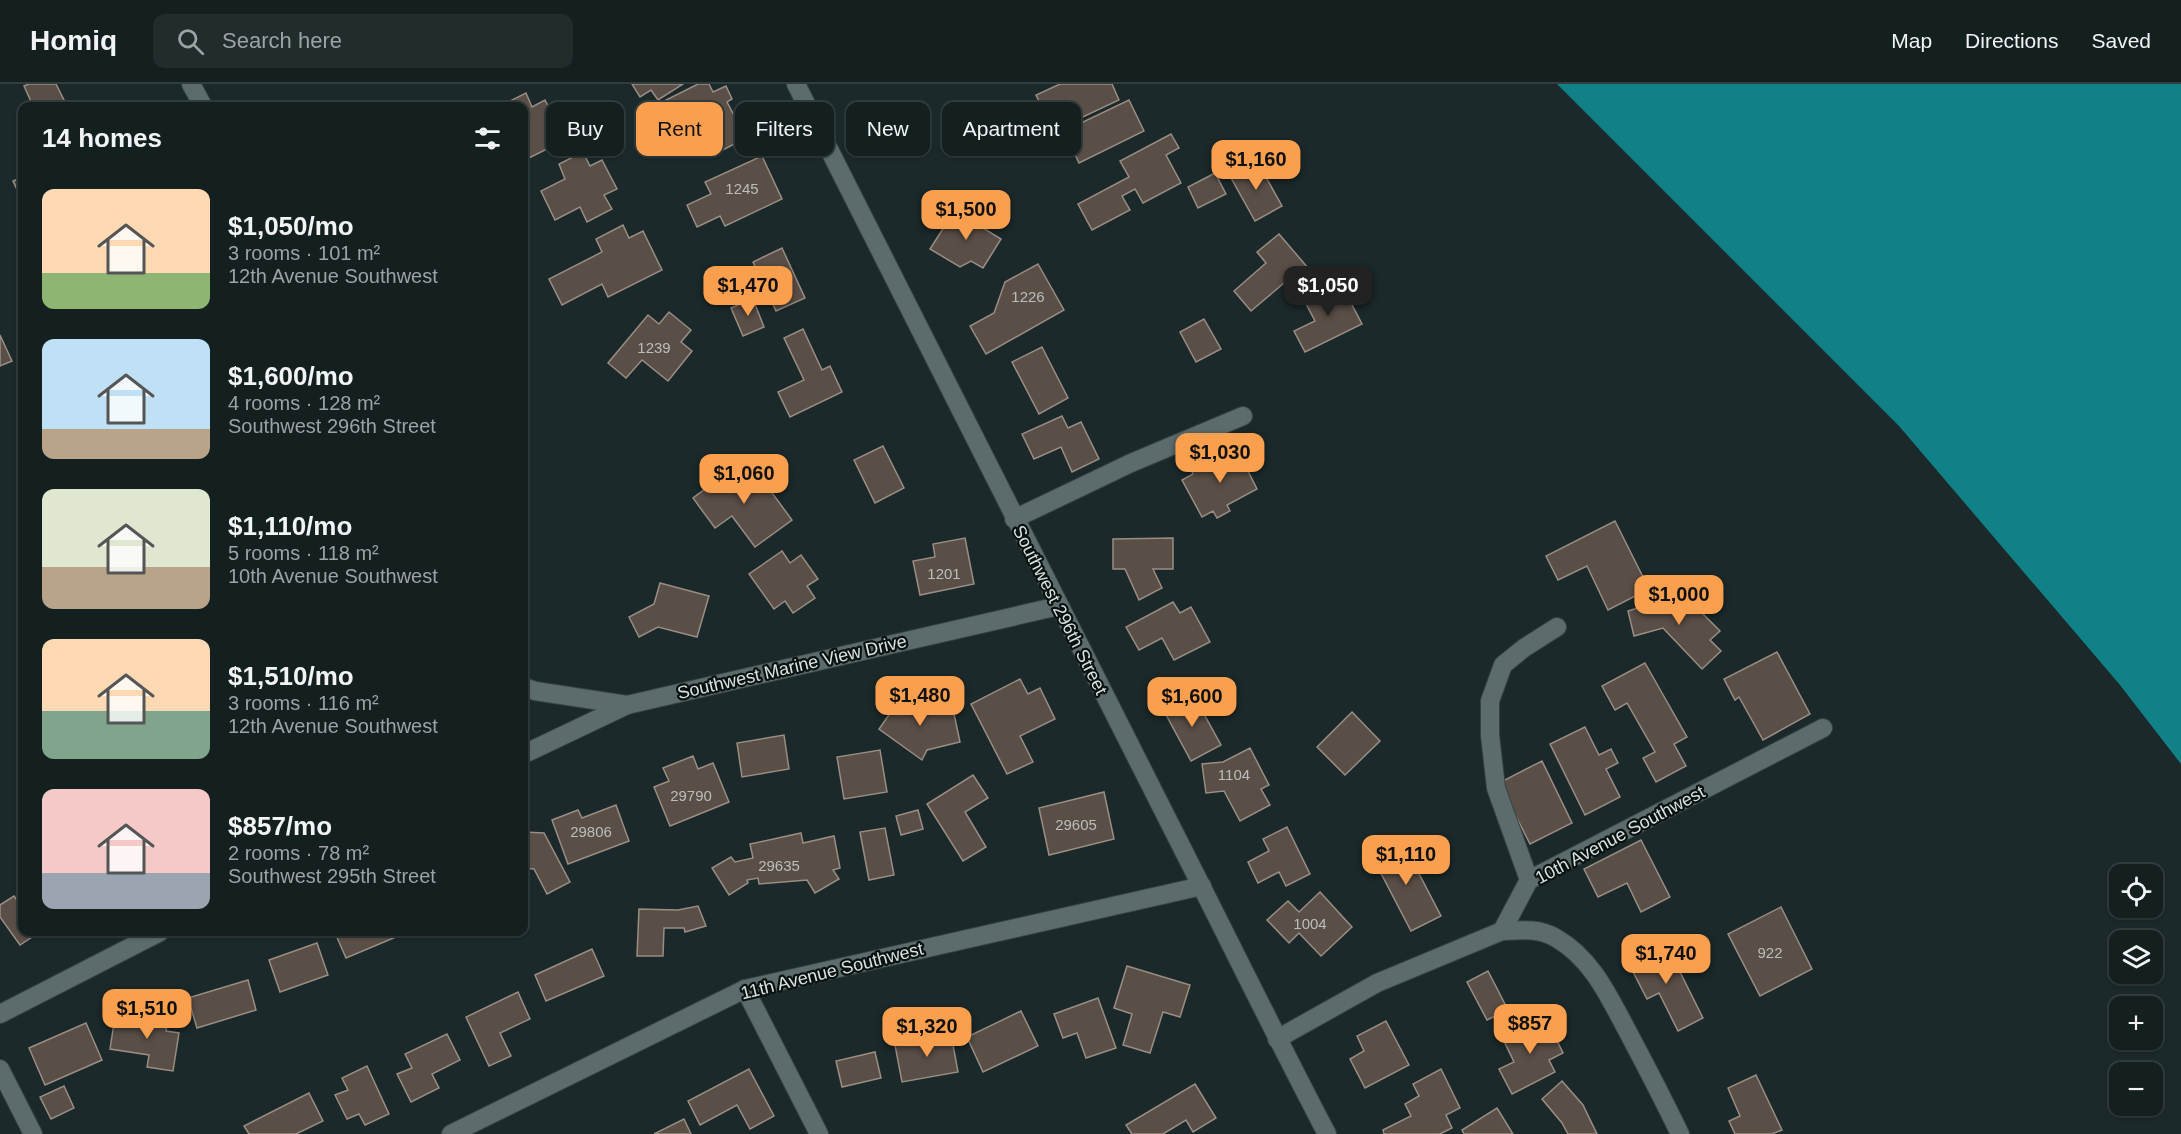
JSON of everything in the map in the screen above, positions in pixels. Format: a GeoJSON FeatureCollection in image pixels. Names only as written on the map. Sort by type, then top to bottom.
{"type":"FeatureCollection","features":[{"type":"Feature","properties":{"kind":"street"},"geometry":{"type":"LineString","coordinates":[[191,84],[200,102]]}},
{"type":"Feature","properties":{"kind":"street","name":"Southwest 296th Street"},"geometry":{"type":"LineString","coordinates":[[796,84],[1327,1134]]}},
{"type":"Feature","properties":{"kind":"street"},"geometry":{"type":"LineString","coordinates":[[1014,519],[1131,463],[1243,416]]}},
{"type":"Feature","properties":{"kind":"street","name":"Southwest Marine View Drive"},"geometry":{"type":"LineString","coordinates":[[528,688],[627,705],[1059,606]]}},
{"type":"Feature","properties":{"kind":"street"},"geometry":{"type":"LineString","coordinates":[[1529,880],[1496,788],[1490,735],[1490,701],[1503,665],[1524,648],[1557,627]]}},
{"type":"Feature","properties":{"kind":"street"},"geometry":{"type":"LineString","coordinates":[[528,752],[627,705]]}},
{"type":"Feature","properties":{"kind":"street","name":"10th Avenue Southwest"},"geometry":{"type":"LineString","coordinates":[[1502,931],[1529,880],[1823,728]]}},
{"type":"Feature","properties":{"kind":"street","name":"11th Avenue Southwest"},"geometry":{"type":"LineString","coordinates":[[451,1134],[745,989],[1202,886]]}},
{"type":"Feature","properties":{"kind":"street"},"geometry":{"type":"LineString","coordinates":[[1277,1039],[1377,983],[1502,931],[1535,930],[1555,937],[1578,954],[1601,982],[1680,1134]]}},
{"type":"Feature","properties":{"kind":"street"},"geometry":{"type":"LineString","coordinates":[[0,1014],[152,936]]}},
{"type":"Feature","properties":{"kind":"street"},"geometry":{"type":"LineString","coordinates":[[745,989],[819,1134]]}},
{"type":"Feature","properties":{"kind":"street"},"geometry":{"type":"LineString","coordinates":[[0,1069],[33,1134]]}},
{"type":"Feature","properties":{"kind":"water"},"geometry":{"type":"Polygon","coordinates":[[[1557,84],[2181,84],[2181,764],[2120,685],[1899,426],[1557,84]]]}},
{"type":"Feature","properties":{"kind":"building"},"geometry":{"type":"Polygon","coordinates":[[[56,84],[65,102],[31,102],[24,86],[56,84]]]}},
{"type":"Feature","properties":{"kind":"building"},"geometry":{"type":"Polygon","coordinates":[[[632,84],[683,84],[658,100],[651,90],[640,97],[632,84]]]}},
{"type":"Feature","properties":{"kind":"building"},"geometry":{"type":"Polygon","coordinates":[[[698,84],[709,84],[713,92],[726,86],[732,99],[727,102],[735,117],[735,144],[723,150],[723,102],[662,102],[698,84]]]}},
{"type":"Feature","properties":{"kind":"building"},"geometry":{"type":"Polygon","coordinates":[[[1060,84],[1112,84],[1119,100],[1081,118],[1081,102],[1039,102],[1036,95],[1060,84]]]}},
{"type":"Feature","properties":{"kind":"building"},"geometry":{"type":"Polygon","coordinates":[[[526,93],[532,107],[545,100],[546,102],[546,150],[528,158],[528,102],[508,102],[526,93]]]}},
{"type":"Feature","properties":{"kind":"building"},"geometry":{"type":"Polygon","coordinates":[[[1129,100],[1144,131],[1079,163],[1076,156],[1081,156],[1081,123],[1129,100]]]}},
{"type":"Feature","properties":{"kind":"building"},"geometry":{"type":"Polygon","coordinates":[[[1171,134],[1179,148],[1166,155],[1181,183],[1143,203],[1135,189],[1122,196],[1130,210],[1092,230],[1078,204],[1129,177],[1120,161],[1171,134]]]}},
{"type":"Feature","properties":{"kind":"building"},"geometry":{"type":"Polygon","coordinates":[[[575,156],[585,156],[590,166],[602,160],[617,189],[604,195],[612,209],[587,222],[580,207],[555,220],[541,191],[565,179],[559,164],[575,156]]]}},
{"type":"Feature","properties":{"kind":"building"},"geometry":{"type":"Polygon","coordinates":[[[762,156],[782,199],[725,226],[720,216],[697,227],[687,205],[711,194],[705,182],[762,156]]]}},
{"type":"Feature","properties":{"kind":"building"},"geometry":{"type":"Polygon","coordinates":[[[1257,161],[1282,206],[1255,221],[1230,176],[1257,161]]]}},
{"type":"Feature","properties":{"kind":"building"},"geometry":{"type":"Polygon","coordinates":[[[1215,173],[1226,194],[1198,208],[1188,187],[1215,173]]]}},
{"type":"Feature","properties":{"kind":"building"},"geometry":{"type":"Polygon","coordinates":[[[18,179],[18,192],[13,181],[18,179]]]}},
{"type":"Feature","properties":{"kind":"building"},"geometry":{"type":"Polygon","coordinates":[[[972,208],[984,216],[978,225],[1001,239],[983,268],[971,261],[960,267],[930,249],[953,213],[964,220],[972,208]]]}},
{"type":"Feature","properties":{"kind":"building"},"geometry":{"type":"Polygon","coordinates":[[[623,225],[629,238],[643,231],[662,270],[608,297],[602,284],[562,305],[549,279],[602,252],[596,239],[623,225]]]}},
{"type":"Feature","properties":{"kind":"building"},"geometry":{"type":"Polygon","coordinates":[[[1279,234],[1314,275],[1292,293],[1284,283],[1251,311],[1234,291],[1266,263],[1257,252],[1279,234]]]}},
{"type":"Feature","properties":{"kind":"building"},"geometry":{"type":"Polygon","coordinates":[[[782,248],[805,298],[776,311],[753,262],[782,248]]]}},
{"type":"Feature","properties":{"kind":"building"},"geometry":{"type":"Polygon","coordinates":[[[1038,264],[1064,310],[986,354],[970,326],[994,313],[1005,282],[1038,264]]]}},
{"type":"Feature","properties":{"kind":"building"},"geometry":{"type":"Polygon","coordinates":[[[1340,282],[1362,324],[1305,352],[1294,331],[1315,321],[1304,300],[1340,282]]]}},
{"type":"Feature","properties":{"kind":"building"},"geometry":{"type":"Polygon","coordinates":[[[753,299],[764,327],[743,336],[731,308],[753,299]]]}},
{"type":"Feature","properties":{"kind":"building"},"geometry":{"type":"Polygon","coordinates":[[[669,312],[691,330],[681,342],[692,351],[668,381],[642,360],[626,378],[608,363],[648,315],[659,324],[669,312]]]}},
{"type":"Feature","properties":{"kind":"building"},"geometry":{"type":"Polygon","coordinates":[[[1204,319],[1221,349],[1196,362],[1180,332],[1204,319]]]}},
{"type":"Feature","properties":{"kind":"building"},"geometry":{"type":"Polygon","coordinates":[[[803,329],[822,370],[830,366],[842,392],[790,417],[778,392],[804,380],[784,338],[803,329]]]}},
{"type":"Feature","properties":{"kind":"building"},"geometry":{"type":"Polygon","coordinates":[[[0,335],[12,361],[0,366],[0,335]]]}},
{"type":"Feature","properties":{"kind":"building"},"geometry":{"type":"Polygon","coordinates":[[[1042,347],[1068,398],[1039,414],[1012,362],[1042,347]]]}},
{"type":"Feature","properties":{"kind":"building"},"geometry":{"type":"Polygon","coordinates":[[[1062,416],[1068,428],[1081,422],[1099,459],[1072,472],[1061,447],[1034,459],[1022,434],[1062,416]]]}},
{"type":"Feature","properties":{"kind":"building"},"geometry":{"type":"Polygon","coordinates":[[[883,446],[904,488],[875,503],[854,460],[883,446]]]}},
{"type":"Feature","properties":{"kind":"building"},"geometry":{"type":"Polygon","coordinates":[[[1248,452],[1256,467],[1248,471],[1257,489],[1227,505],[1230,511],[1217,518],[1213,511],[1202,517],[1182,480],[1193,474],[1190,466],[1208,457],[1212,465],[1223,459],[1225,464],[1248,452]]]}},
{"type":"Feature","properties":{"kind":"building"},"geometry":{"type":"Polygon","coordinates":[[[736,466],[745,479],[756,471],[792,520],[755,547],[732,516],[715,528],[693,498],[736,466]]]}},
{"type":"Feature","properties":{"kind":"building"},"geometry":{"type":"Polygon","coordinates":[[[1615,521],[1649,589],[1608,610],[1587,566],[1558,580],[1546,556],[1615,521]]]}},
{"type":"Feature","properties":{"kind":"building"},"geometry":{"type":"Polygon","coordinates":[[[965,538],[974,584],[920,595],[913,561],[935,557],[933,544],[965,538]]]}},
{"type":"Feature","properties":{"kind":"building"},"geometry":{"type":"Polygon","coordinates":[[[1173,538],[1173,569],[1153,569],[1162,588],[1139,600],[1125,569],[1113,569],[1113,539],[1173,538]]]}},
{"type":"Feature","properties":{"kind":"building"},"geometry":{"type":"Polygon","coordinates":[[[782,551],[790,563],[801,555],[818,579],[807,586],[815,598],[793,613],[785,601],[774,609],[749,574],[782,551]]]}},
{"type":"Feature","properties":{"kind":"building"},"geometry":{"type":"Polygon","coordinates":[[[660,583],[709,596],[697,637],[658,627],[639,637],[629,617],[654,604],[660,583]]]}},
{"type":"Feature","properties":{"kind":"building"},"geometry":{"type":"Polygon","coordinates":[[[1683,594],[1720,631],[1710,640],[1721,651],[1702,669],[1663,628],[1634,636],[1628,611],[1683,594]]]}},
{"type":"Feature","properties":{"kind":"building"},"geometry":{"type":"Polygon","coordinates":[[[1173,602],[1180,613],[1191,607],[1210,642],[1174,660],[1162,638],[1139,650],[1126,627],[1173,602]]]}},
{"type":"Feature","properties":{"kind":"building"},"geometry":{"type":"Polygon","coordinates":[[[1777,652],[1810,714],[1763,740],[1739,697],[1735,700],[1724,679],[1777,652]]]}},
{"type":"Feature","properties":{"kind":"building"},"geometry":{"type":"Polygon","coordinates":[[[1645,663],[1687,737],[1674,744],[1686,766],[1656,782],[1643,758],[1655,752],[1627,703],[1615,710],[1602,686],[1645,663]]]}},
{"type":"Feature","properties":{"kind":"building"},"geometry":{"type":"Polygon","coordinates":[[[1020,679],[1028,694],[1040,688],[1055,719],[1020,736],[1033,762],[1007,774],[971,704],[1020,679]]]}},
{"type":"Feature","properties":{"kind":"building"},"geometry":{"type":"Polygon","coordinates":[[[905,692],[930,711],[953,709],[960,742],[927,750],[922,760],[879,729],[905,692]]]}},
{"type":"Feature","properties":{"kind":"building"},"geometry":{"type":"Polygon","coordinates":[[[1194,696],[1221,745],[1191,761],[1164,711],[1194,696]]]}},
{"type":"Feature","properties":{"kind":"building"},"geometry":{"type":"Polygon","coordinates":[[[1352,712],[1380,741],[1345,775],[1317,747],[1352,712]]]}},
{"type":"Feature","properties":{"kind":"building"},"geometry":{"type":"Polygon","coordinates":[[[1585,727],[1599,755],[1611,749],[1618,763],[1606,769],[1620,797],[1585,815],[1550,744],[1585,727]]]}},
{"type":"Feature","properties":{"kind":"building"},"geometry":{"type":"Polygon","coordinates":[[[784,735],[789,769],[742,777],[737,743],[784,735]]]}},
{"type":"Feature","properties":{"kind":"building"},"geometry":{"type":"Polygon","coordinates":[[[1250,748],[1269,785],[1261,789],[1270,805],[1240,821],[1224,791],[1206,793],[1202,764],[1223,762],[1250,748]]]}},
{"type":"Feature","properties":{"kind":"building"},"geometry":{"type":"Polygon","coordinates":[[[880,750],[887,792],[844,799],[837,757],[880,750]]]}},
{"type":"Feature","properties":{"kind":"building"},"geometry":{"type":"Polygon","coordinates":[[[693,756],[698,769],[713,763],[729,802],[670,826],[654,787],[669,781],[663,768],[693,756]]]}},
{"type":"Feature","properties":{"kind":"building"},"geometry":{"type":"Polygon","coordinates":[[[1542,761],[1572,823],[1530,844],[1499,783],[1542,761]]]}},
{"type":"Feature","properties":{"kind":"building"},"geometry":{"type":"Polygon","coordinates":[[[973,775],[988,798],[965,812],[986,847],[963,861],[927,804],[973,775]]]}},
{"type":"Feature","properties":{"kind":"building"},"geometry":{"type":"Polygon","coordinates":[[[1104,792],[1114,839],[1049,855],[1039,808],[1104,792]]]}},
{"type":"Feature","properties":{"kind":"building"},"geometry":{"type":"Polygon","coordinates":[[[616,805],[629,841],[568,864],[552,820],[578,810],[582,818],[616,805]]]}},
{"type":"Feature","properties":{"kind":"building"},"geometry":{"type":"Polygon","coordinates":[[[918,810],[923,829],[901,835],[896,816],[918,810]]]}},
{"type":"Feature","properties":{"kind":"building"},"geometry":{"type":"Polygon","coordinates":[[[1287,827],[1310,874],[1286,886],[1279,872],[1258,883],[1248,862],[1269,851],[1263,839],[1287,827]]]}},
{"type":"Feature","properties":{"kind":"building"},"geometry":{"type":"Polygon","coordinates":[[[885,828],[894,875],[869,880],[860,832],[885,828]]]}},
{"type":"Feature","properties":{"kind":"building"},"geometry":{"type":"Polygon","coordinates":[[[528,832],[544,833],[570,882],[547,894],[534,869],[528,868],[528,832]]]}},
{"type":"Feature","properties":{"kind":"building"},"geometry":{"type":"Polygon","coordinates":[[[801,833],[803,843],[834,836],[840,868],[833,870],[839,879],[815,893],[807,880],[759,884],[758,878],[747,880],[748,883],[729,895],[712,868],[731,857],[735,862],[753,858],[750,844],[801,833]]]}},
{"type":"Feature","properties":{"kind":"building"},"geometry":{"type":"Polygon","coordinates":[[[1641,840],[1670,897],[1641,912],[1627,883],[1598,897],[1584,869],[1641,840]]]}},
{"type":"Feature","properties":{"kind":"building"},"geometry":{"type":"Polygon","coordinates":[[[1402,841],[1441,916],[1411,931],[1372,856],[1402,841]]]}},
{"type":"Feature","properties":{"kind":"building"},"geometry":{"type":"Polygon","coordinates":[[[1320,892],[1352,927],[1321,956],[1299,933],[1289,943],[1267,920],[1288,901],[1299,912],[1320,892]]]}},
{"type":"Feature","properties":{"kind":"building"},"geometry":{"type":"Polygon","coordinates":[[[14,896],[18,902],[18,936],[34,936],[20,945],[0,917],[0,905],[14,896]]]}},
{"type":"Feature","properties":{"kind":"building"},"geometry":{"type":"Polygon","coordinates":[[[698,906],[706,926],[685,932],[684,928],[664,928],[663,956],[637,956],[639,909],[678,910],[698,906]]]}},
{"type":"Feature","properties":{"kind":"building"},"geometry":{"type":"Polygon","coordinates":[[[1781,907],[1812,969],[1760,996],[1728,934],[1781,907]]]}},
{"type":"Feature","properties":{"kind":"building"},"geometry":{"type":"Polygon","coordinates":[[[336,936],[398,936],[346,958],[336,936]]]}},
{"type":"Feature","properties":{"kind":"building"},"geometry":{"type":"Polygon","coordinates":[[[317,943],[328,975],[280,992],[269,960],[317,943]]]}},
{"type":"Feature","properties":{"kind":"building"},"geometry":{"type":"Polygon","coordinates":[[[1666,944],[1703,1018],[1678,1031],[1659,993],[1647,999],[1628,962],[1666,944]]]}},
{"type":"Feature","properties":{"kind":"building"},"geometry":{"type":"Polygon","coordinates":[[[592,949],[604,976],[546,1001],[535,975],[592,949]]]}},
{"type":"Feature","properties":{"kind":"building"},"geometry":{"type":"Polygon","coordinates":[[[1127,966],[1190,985],[1180,1017],[1163,1012],[1150,1053],[1123,1045],[1132,1014],[1114,1008],[1127,966]]]}},
{"type":"Feature","properties":{"kind":"building"},"geometry":{"type":"Polygon","coordinates":[[[1488,971],[1508,1010],[1487,1020],[1467,982],[1488,971]]]}},
{"type":"Feature","properties":{"kind":"building"},"geometry":{"type":"Polygon","coordinates":[[[248,980],[256,1010],[197,1028],[188,998],[248,980]]]}},
{"type":"Feature","properties":{"kind":"building"},"geometry":{"type":"Polygon","coordinates":[[[518,992],[530,1019],[500,1033],[511,1056],[489,1066],[466,1017],[518,992]]]}},
{"type":"Feature","properties":{"kind":"building"},"geometry":{"type":"Polygon","coordinates":[[[1098,998],[1116,1048],[1086,1058],[1077,1033],[1063,1038],[1054,1014],[1098,998]]]}},
{"type":"Feature","properties":{"kind":"building"},"geometry":{"type":"Polygon","coordinates":[[[1021,1011],[1038,1046],[983,1072],[967,1037],[1021,1011]]]}},
{"type":"Feature","properties":{"kind":"building"},"geometry":{"type":"Polygon","coordinates":[[[128,1013],[168,1018],[166,1031],[179,1033],[173,1071],[147,1067],[149,1055],[110,1049],[114,1023],[126,1025],[128,1013]]]}},
{"type":"Feature","properties":{"kind":"building"},"geometry":{"type":"Polygon","coordinates":[[[1545,1016],[1563,1053],[1549,1060],[1555,1072],[1512,1094],[1499,1069],[1514,1062],[1502,1037],[1545,1016]]]}},
{"type":"Feature","properties":{"kind":"building"},"geometry":{"type":"Polygon","coordinates":[[[1386,1021],[1409,1065],[1365,1088],[1350,1059],[1364,1051],[1357,1036],[1386,1021]]]}},
{"type":"Feature","properties":{"kind":"building"},"geometry":{"type":"Polygon","coordinates":[[[86,1023],[102,1060],[45,1085],[29,1048],[86,1023]]]}},
{"type":"Feature","properties":{"kind":"building"},"geometry":{"type":"Polygon","coordinates":[[[447,1034],[460,1060],[432,1074],[439,1088],[411,1102],[397,1074],[412,1068],[405,1054],[447,1034]]]}},
{"type":"Feature","properties":{"kind":"building"},"geometry":{"type":"Polygon","coordinates":[[[951,1034],[958,1072],[902,1082],[895,1045],[951,1034]]]}},
{"type":"Feature","properties":{"kind":"building"},"geometry":{"type":"Polygon","coordinates":[[[875,1052],[881,1078],[842,1087],[836,1061],[875,1052]]]}},
{"type":"Feature","properties":{"kind":"building"},"geometry":{"type":"Polygon","coordinates":[[[367,1066],[389,1114],[365,1125],[359,1114],[347,1119],[335,1095],[348,1090],[342,1078],[367,1066]]]}},
{"type":"Feature","properties":{"kind":"building"},"geometry":{"type":"Polygon","coordinates":[[[749,1069],[774,1116],[750,1129],[737,1105],[700,1125],[688,1101],[749,1069]]]}},
{"type":"Feature","properties":{"kind":"building"},"geometry":{"type":"Polygon","coordinates":[[[1441,1069],[1460,1108],[1446,1115],[1452,1128],[1440,1134],[1384,1134],[1383,1130],[1411,1116],[1405,1104],[1419,1096],[1413,1084],[1441,1069]]]}},
{"type":"Feature","properties":{"kind":"building"},"geometry":{"type":"Polygon","coordinates":[[[1756,1075],[1782,1130],[1772,1134],[1735,1134],[1729,1121],[1740,1116],[1728,1088],[1756,1075]]]}},
{"type":"Feature","properties":{"kind":"building"},"geometry":{"type":"Polygon","coordinates":[[[1562,1081],[1583,1105],[1597,1134],[1568,1134],[1542,1099],[1562,1081]]]}},
{"type":"Feature","properties":{"kind":"building"},"geometry":{"type":"Polygon","coordinates":[[[1195,1084],[1216,1118],[1193,1132],[1186,1120],[1163,1134],[1132,1134],[1126,1125],[1195,1084]]]}},
{"type":"Feature","properties":{"kind":"building"},"geometry":{"type":"Polygon","coordinates":[[[64,1086],[74,1108],[51,1119],[40,1097],[64,1086]]]}},
{"type":"Feature","properties":{"kind":"building"},"geometry":{"type":"Polygon","coordinates":[[[309,1093],[323,1121],[296,1134],[249,1134],[244,1126],[309,1093]]]}},
{"type":"Feature","properties":{"kind":"building"},"geometry":{"type":"Polygon","coordinates":[[[1497,1108],[1513,1134],[1464,1134],[1462,1130],[1497,1108]]]}},
{"type":"Feature","properties":{"kind":"building"},"geometry":{"type":"Polygon","coordinates":[[[684,1119],[691,1134],[654,1134],[684,1119]]]}}]}
